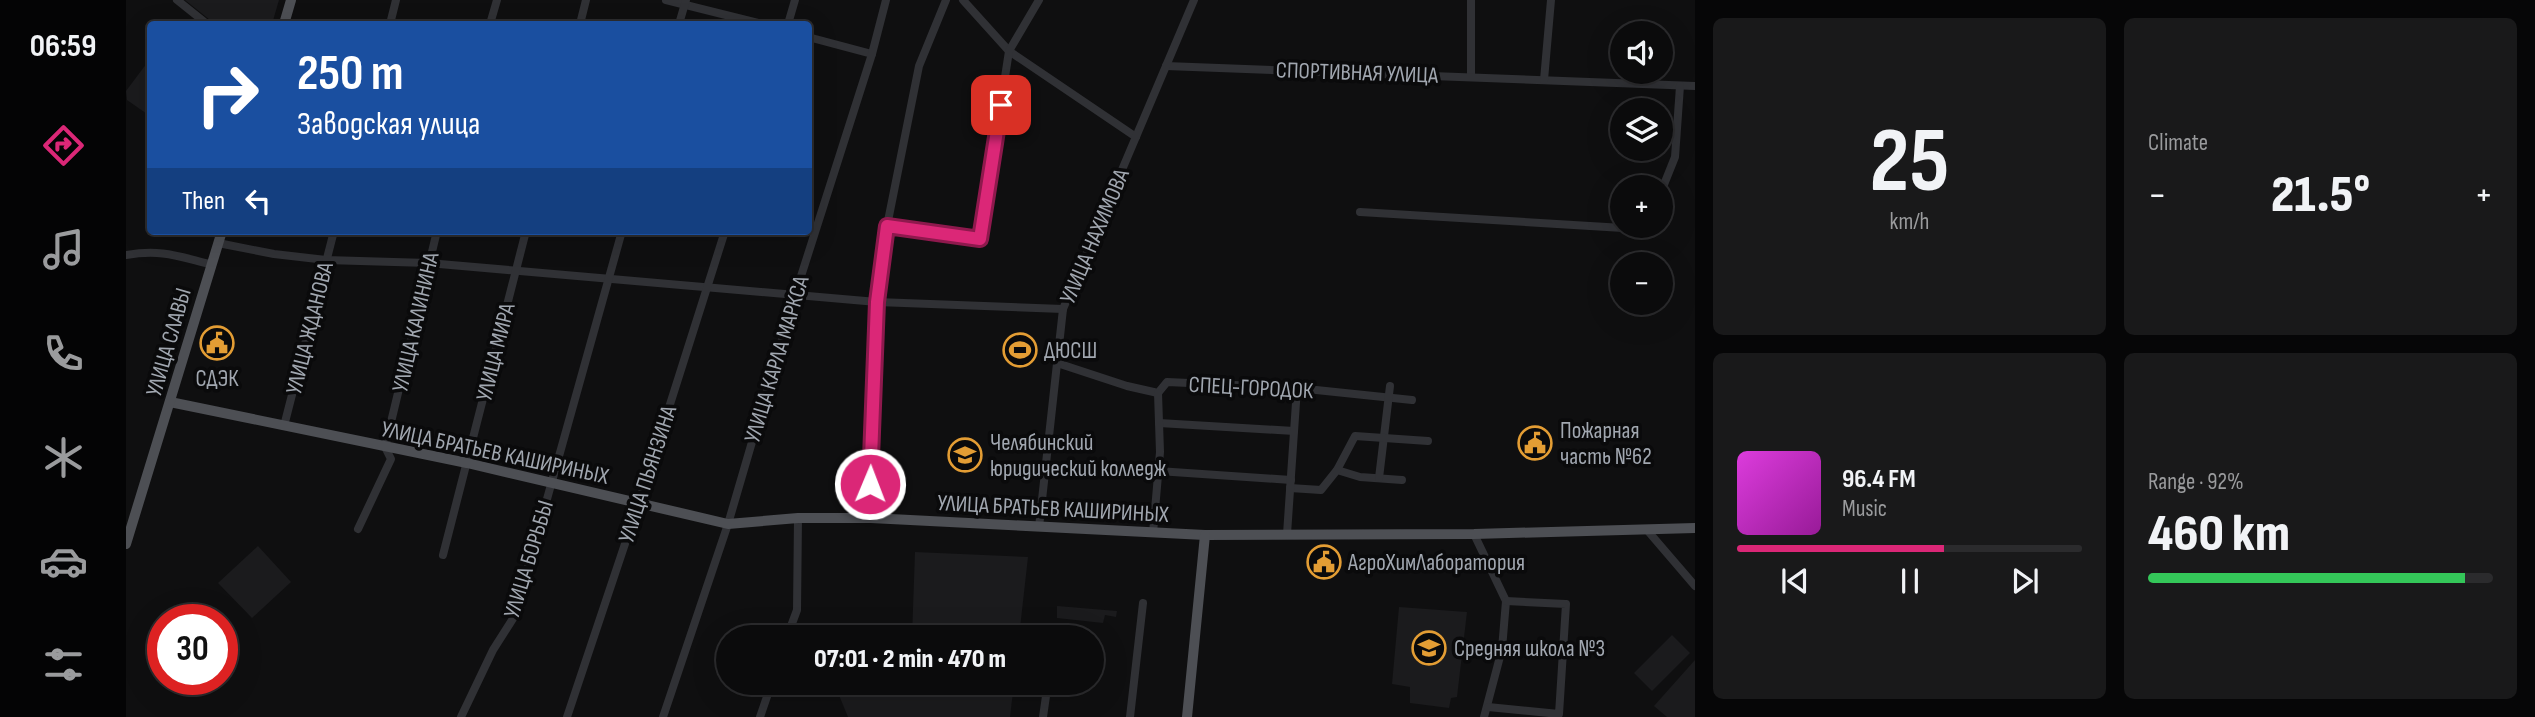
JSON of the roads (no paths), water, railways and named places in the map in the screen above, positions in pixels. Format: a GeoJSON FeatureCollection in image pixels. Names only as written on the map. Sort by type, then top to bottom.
{"type":"FeatureCollection","features":[{"type":"Feature","properties":{"kind":"main road"},"geometry":{"type":"LineString","coordinates":[[285,21],[291,0]]}},
{"type":"Feature","properties":{"kind":"main road","name":"УЛИЦА СЛАВЫ"},"geometry":{"type":"LineString","coordinates":[[126,544],[221,235]]}},
{"type":"Feature","properties":{"kind":"main road","name":"УЛИЦА БРАТЬЕВ КАШИРИНЫХ"},"geometry":{"type":"LineString","coordinates":[[170,402],[467,463],[728,524],[798,518],[871,518],[1205,535],[1474,534],[1695,528]]}},
{"type":"Feature","properties":{"kind":"main road"},"geometry":{"type":"LineString","coordinates":[[1187,717],[1205,535]]}},
{"type":"Feature","properties":{"kind":"street"},"geometry":{"type":"LineString","coordinates":[[177,0],[203,21]]}},
{"type":"Feature","properties":{"kind":"street"},"geometry":{"type":"LineString","coordinates":[[391,21],[396,0]]}},
{"type":"Feature","properties":{"kind":"street"},"geometry":{"type":"LineString","coordinates":[[491,21],[497,0]]}},
{"type":"Feature","properties":{"kind":"street"},"geometry":{"type":"LineString","coordinates":[[581,21],[586,0]]}},
{"type":"Feature","properties":{"kind":"street"},"geometry":{"type":"LineString","coordinates":[[666,0],[685,2],[752,21]]}},
{"type":"Feature","properties":{"kind":"street"},"geometry":{"type":"LineString","coordinates":[[789,21],[795,0]]}},
{"type":"Feature","properties":{"kind":"street","name":"УЛИЦА КАРЛА МАРКСА"},"geometry":{"type":"LineString","coordinates":[[663,717],[728,524],[795,295],[872,54],[886,0]]}},
{"type":"Feature","properties":{"kind":"street"},"geometry":{"type":"LineString","coordinates":[[871,518],[877,302],[887,226],[919,66],[946,0]]}},
{"type":"Feature","properties":{"kind":"street"},"geometry":{"type":"LineString","coordinates":[[963,0],[1009,51],[1136,137]]}},
{"type":"Feature","properties":{"kind":"street"},"geometry":{"type":"LineString","coordinates":[[887,226],[980,239],[1009,51],[1039,0]]}},
{"type":"Feature","properties":{"kind":"street","name":"УЛИЦА НАХИМОВА"},"geometry":{"type":"LineString","coordinates":[[1039,527],[1063,309],[1194,0]]}},
{"type":"Feature","properties":{"kind":"street","name":"СПОРТИВНАЯ УЛИЦА"},"geometry":{"type":"LineString","coordinates":[[1166,66],[1471,76],[1471,0]]}},
{"type":"Feature","properties":{"kind":"street"},"geometry":{"type":"LineString","coordinates":[[1544,80],[1551,0]]}},
{"type":"Feature","properties":{"kind":"street"},"geometry":{"type":"LineString","coordinates":[[680,21],[685,2]]}},
{"type":"Feature","properties":{"kind":"street"},"geometry":{"type":"LineString","coordinates":[[812,38],[872,54]]}},
{"type":"Feature","properties":{"kind":"street"},"geometry":{"type":"LineString","coordinates":[[1471,76],[1695,86]]}},
{"type":"Feature","properties":{"kind":"street"},"geometry":{"type":"LineString","coordinates":[[1668,175],[1675,156],[1680,86]]}},
{"type":"Feature","properties":{"kind":"street"},"geometry":{"type":"LineString","coordinates":[[1360,212],[1610,227]]}},
{"type":"Feature","properties":{"kind":"street","name":"УЛИЦА ЖДАНОВА"},"geometry":{"type":"LineString","coordinates":[[284,426],[333,235]]}},
{"type":"Feature","properties":{"kind":"street","name":"УЛИЦА КАЛИНИНА"},"geometry":{"type":"LineString","coordinates":[[358,529],[391,459],[386,447],[436,235]]}},
{"type":"Feature","properties":{"kind":"street","name":"УЛИЦА МИРА"},"geometry":{"type":"LineString","coordinates":[[443,555],[525,235]]}},
{"type":"Feature","properties":{"kind":"street","name":"УЛИЦА БОРЬБЫ"},"geometry":{"type":"LineString","coordinates":[[461,717],[493,650],[513,617],[621,235]]}},
{"type":"Feature","properties":{"kind":"street","name":"УЛИЦА ПЬЯНЗИНА"},"geometry":{"type":"LineString","coordinates":[[567,717],[724,235]]}},
{"type":"Feature","properties":{"kind":"street"},"geometry":{"type":"LineString","coordinates":[[218,243],[274,254],[326,260],[428,263],[877,302],[1063,309]]}},
{"type":"Feature","properties":{"kind":"street"},"geometry":{"type":"LineString","coordinates":[[126,255],[162,252],[210,264]]}},
{"type":"Feature","properties":{"kind":"street","name":"СПЕЦ-ГОРОДОК"},"geometry":{"type":"LineString","coordinates":[[1057,363],[1127,386],[1158,393],[1167,382],[1297,388],[1412,400]]}},
{"type":"Feature","properties":{"kind":"street"},"geometry":{"type":"LineString","coordinates":[[1380,478],[1390,386]]}},
{"type":"Feature","properties":{"kind":"street"},"geometry":{"type":"LineString","coordinates":[[1287,534],[1297,388]]}},
{"type":"Feature","properties":{"kind":"street"},"geometry":{"type":"LineString","coordinates":[[1153,533],[1158,471],[1158,393]]}},
{"type":"Feature","properties":{"kind":"street"},"geometry":{"type":"LineString","coordinates":[[1159,422],[1294,431]]}},
{"type":"Feature","properties":{"kind":"street"},"geometry":{"type":"LineString","coordinates":[[1158,471],[1291,484],[1321,490],[1337,470],[1355,436],[1428,441]]}},
{"type":"Feature","properties":{"kind":"street"},"geometry":{"type":"LineString","coordinates":[[1337,470],[1360,477],[1402,480]]}},
{"type":"Feature","properties":{"kind":"street"},"geometry":{"type":"LineString","coordinates":[[792,625],[797,610],[798,518]]}},
{"type":"Feature","properties":{"kind":"street"},"geometry":{"type":"LineString","coordinates":[[1647,530],[1695,586]]}},
{"type":"Feature","properties":{"kind":"street"},"geometry":{"type":"LineString","coordinates":[[1474,534],[1506,601],[1502,649],[1484,717]]}},
{"type":"Feature","properties":{"kind":"street"},"geometry":{"type":"LineString","coordinates":[[1488,707],[1519,714],[1559,714],[1566,604],[1506,601]]}},
{"type":"Feature","properties":{"kind":"street"},"geometry":{"type":"LineString","coordinates":[[1130,717],[1143,603]]}},
{"type":"Feature","properties":{"kind":"street"},"geometry":{"type":"LineString","coordinates":[[760,717],[768,695]]}},
{"type":"Feature","properties":{"kind":"street"},"geometry":{"type":"LineString","coordinates":[[1044,717],[1047,695]]}},
{"type":"Feature","properties":{"kind":"place","name":"СДЭК"},"geometry":{"type":"Point","coordinates":[217,343]}},
{"type":"Feature","properties":{"kind":"place","name":"ДЮСШ"},"geometry":{"type":"Point","coordinates":[1020,350]}},
{"type":"Feature","properties":{"kind":"place","name":"Пожарная часть №62"},"geometry":{"type":"Point","coordinates":[1535,443]}},
{"type":"Feature","properties":{"kind":"place","name":"Челябинский юридический колледж"},"geometry":{"type":"Point","coordinates":[965,455]}},
{"type":"Feature","properties":{"kind":"place","name":"АгроХимЛаборатория"},"geometry":{"type":"Point","coordinates":[1324,562]}},
{"type":"Feature","properties":{"kind":"place","name":"Средняя школа №3"},"geometry":{"type":"Point","coordinates":[1429,648]}}]}
